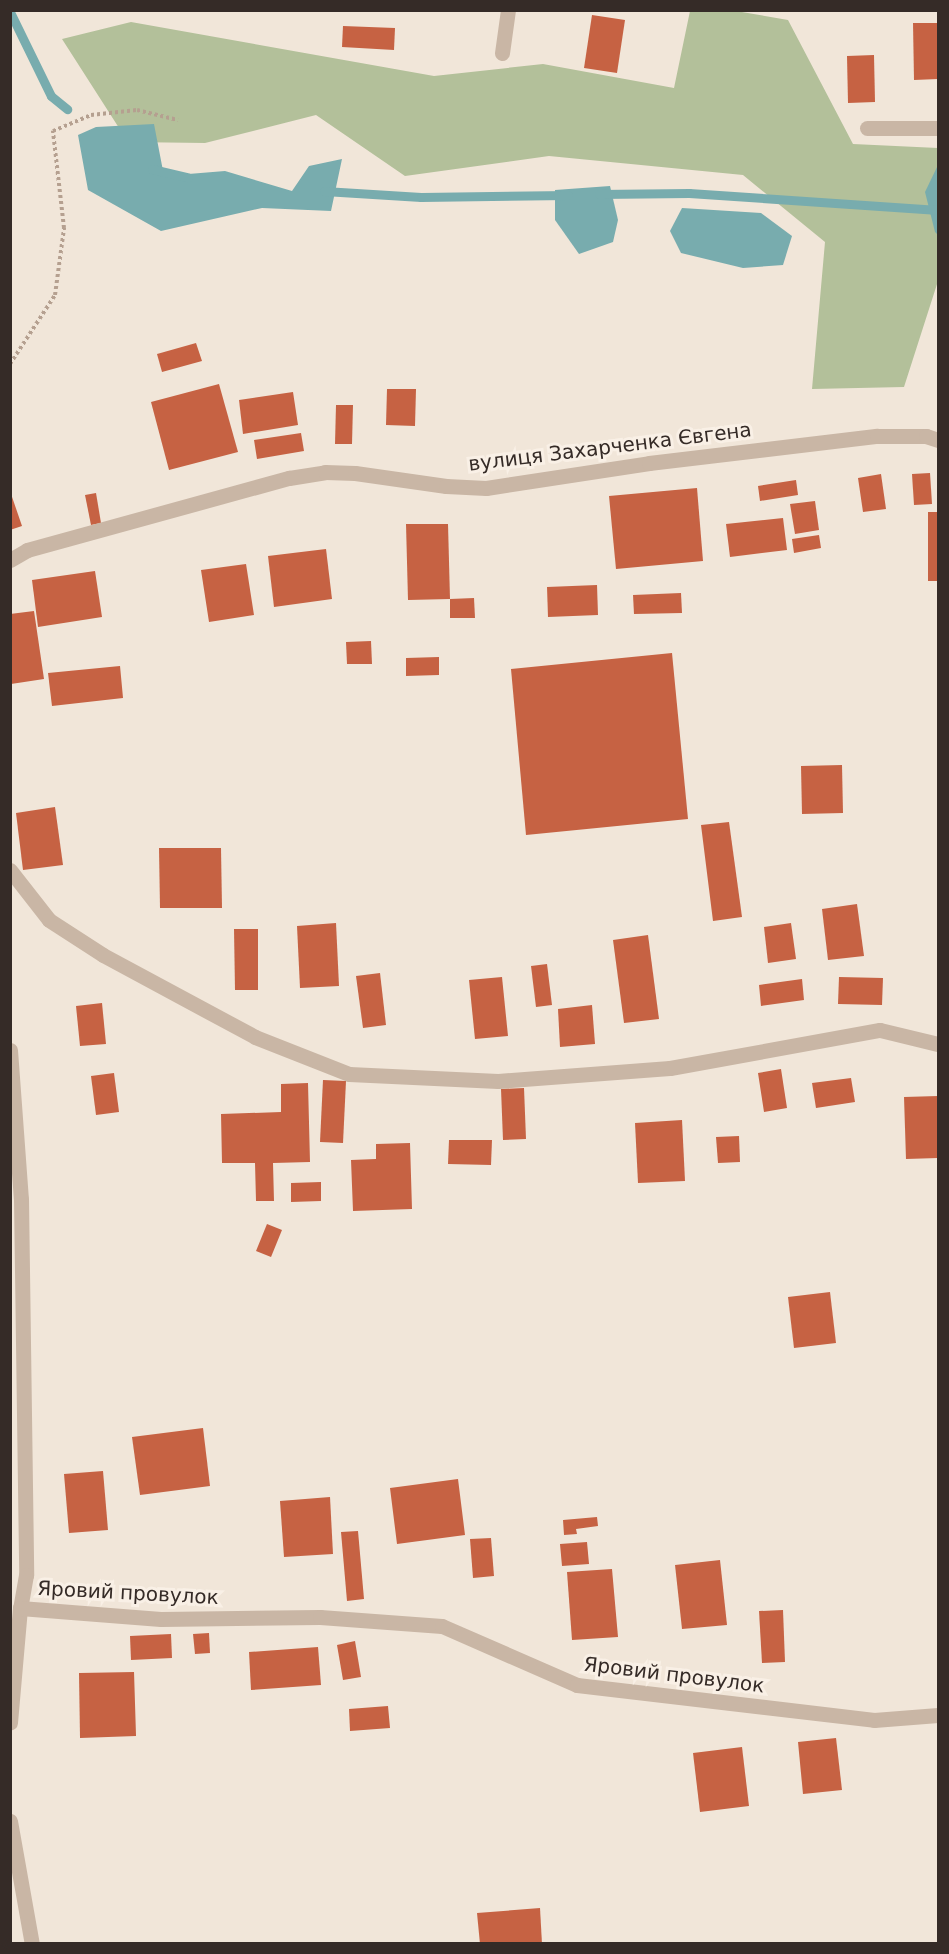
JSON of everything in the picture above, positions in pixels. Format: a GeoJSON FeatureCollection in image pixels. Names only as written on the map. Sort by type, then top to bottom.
{"type":"FeatureCollection","features":[{"type":"Feature","properties":{"kind":"street"},"geometry":{"type":"LineString","coordinates":[[502,53],[508,10]]}},
{"type":"Feature","properties":{"kind":"street"},"geometry":{"type":"LineString","coordinates":[[867,128],[939,128]]}},
{"type":"Feature","properties":{"kind":"street","name":"вулиця Захарченка Євгена"},"geometry":{"type":"LineString","coordinates":[[10,560],[27,550],[289,478],[325,472],[355,473],[446,486],[486,488],[649,464],[877,436],[926,436],[939,440]]}},
{"type":"Feature","properties":{"kind":"street"},"geometry":{"type":"LineString","coordinates":[[10,870],[49,920],[103,955],[255,1037],[349,1074],[498,1081],[670,1068],[880,1030],[939,1044]]}},
{"type":"Feature","properties":{"kind":"street"},"geometry":{"type":"LineString","coordinates":[[10,1050],[21,1199],[18,1575],[20,1608],[10,1724]]}},
{"type":"Feature","properties":{"kind":"street","name":"Яровий провулок"},"geometry":{"type":"LineString","coordinates":[[20,1608],[161,1619],[320,1617],[442,1626],[577,1685],[874,1720],[939,1715]]}},
{"type":"Feature","properties":{"kind":"street"},"geometry":{"type":"LineString","coordinates":[[10,1821],[32,1944]]}},
{"type":"Feature","properties":{"kind":"path"},"geometry":{"type":"LineString","coordinates":[[10,364],[55,295],[64,228],[53,131],[91,115],[137,110],[178,120]]}},
{"type":"Feature","properties":{"kind":"green space"},"geometry":{"type":"Polygon","coordinates":[[[690,11],[736,11],[788,20],[853,144],[938,148],[938,281],[904,387],[812,389],[825,242],[743,175],[549,156],[405,176],[316,115],[205,143],[128,142],[62,39],[131,22],[434,76],[543,64],[674,88],[690,11]]]}},
{"type":"Feature","properties":{"kind":"water"},"geometry":{"type":"Polygon","coordinates":[[[154,124],[164,176],[225,171],[292,191],[309,166],[342,159],[331,211],[262,208],[161,231],[88,190],[78,135],[96,127],[154,124]]]}},
{"type":"Feature","properties":{"kind":"water"},"geometry":{"type":"Polygon","coordinates":[[[938,165],[938,235],[935,232],[925,192],[938,165]]]}},
{"type":"Feature","properties":{"kind":"water"},"geometry":{"type":"Polygon","coordinates":[[[610,186],[618,220],[613,242],[579,254],[555,220],[555,190],[610,186]]]}},
{"type":"Feature","properties":{"kind":"water"},"geometry":{"type":"Polygon","coordinates":[[[682,208],[761,213],[792,236],[783,265],[743,268],[681,253],[670,231],[682,208]]]}},
{"type":"Feature","properties":{"kind":"building"},"geometry":{"type":"Polygon","coordinates":[[[592,15],[625,20],[617,73],[584,68],[592,15]]]}},
{"type":"Feature","properties":{"kind":"building"},"geometry":{"type":"Polygon","coordinates":[[[913,23],[938,23],[938,79],[914,80],[913,23]]]}},
{"type":"Feature","properties":{"kind":"building"},"geometry":{"type":"Polygon","coordinates":[[[343,26],[395,28],[394,50],[342,47],[343,26]]]}},
{"type":"Feature","properties":{"kind":"building"},"geometry":{"type":"Polygon","coordinates":[[[874,55],[875,102],[848,103],[847,56],[874,55]]]}},
{"type":"Feature","properties":{"kind":"building"},"geometry":{"type":"Polygon","coordinates":[[[196,343],[202,361],[162,372],[157,354],[196,343]]]}},
{"type":"Feature","properties":{"kind":"building"},"geometry":{"type":"Polygon","coordinates":[[[219,384],[238,452],[169,470],[151,402],[219,384]]]}},
{"type":"Feature","properties":{"kind":"building"},"geometry":{"type":"Polygon","coordinates":[[[387,389],[416,389],[415,426],[386,425],[387,389]]]}},
{"type":"Feature","properties":{"kind":"building"},"geometry":{"type":"Polygon","coordinates":[[[293,392],[298,425],[243,434],[239,400],[293,392]]]}},
{"type":"Feature","properties":{"kind":"building"},"geometry":{"type":"Polygon","coordinates":[[[336,405],[353,405],[352,444],[335,444],[336,405]]]}},
{"type":"Feature","properties":{"kind":"building"},"geometry":{"type":"Polygon","coordinates":[[[301,433],[304,451],[257,459],[254,440],[301,433]]]}},
{"type":"Feature","properties":{"kind":"building"},"geometry":{"type":"Polygon","coordinates":[[[930,473],[932,504],[914,505],[912,474],[930,473]]]}},
{"type":"Feature","properties":{"kind":"building"},"geometry":{"type":"Polygon","coordinates":[[[881,474],[886,509],[863,512],[858,478],[881,474]]]}},
{"type":"Feature","properties":{"kind":"building"},"geometry":{"type":"Polygon","coordinates":[[[796,480],[798,495],[760,501],[758,486],[796,480]]]}},
{"type":"Feature","properties":{"kind":"building"},"geometry":{"type":"Polygon","coordinates":[[[697,488],[703,561],[616,569],[609,496],[697,488]]]}},
{"type":"Feature","properties":{"kind":"building"},"geometry":{"type":"Polygon","coordinates":[[[10,491],[22,526],[10,530],[10,491]]]}},
{"type":"Feature","properties":{"kind":"building"},"geometry":{"type":"Polygon","coordinates":[[[96,493],[101,523],[91,525],[85,495],[96,493]]]}},
{"type":"Feature","properties":{"kind":"building"},"geometry":{"type":"Polygon","coordinates":[[[815,501],[819,530],[795,534],[790,504],[815,501]]]}},
{"type":"Feature","properties":{"kind":"building"},"geometry":{"type":"Polygon","coordinates":[[[928,512],[938,512],[938,581],[928,581],[928,512]]]}},
{"type":"Feature","properties":{"kind":"building"},"geometry":{"type":"Polygon","coordinates":[[[783,518],[787,550],[730,557],[726,524],[783,518]]]}},
{"type":"Feature","properties":{"kind":"building"},"geometry":{"type":"Polygon","coordinates":[[[406,524],[448,524],[450,599],[408,600],[406,524]]]}},
{"type":"Feature","properties":{"kind":"building"},"geometry":{"type":"Polygon","coordinates":[[[819,535],[821,548],[794,553],[792,539],[819,535]]]}},
{"type":"Feature","properties":{"kind":"building"},"geometry":{"type":"Polygon","coordinates":[[[326,549],[332,599],[274,607],[268,556],[326,549]]]}},
{"type":"Feature","properties":{"kind":"building"},"geometry":{"type":"Polygon","coordinates":[[[246,564],[254,615],[209,622],[201,570],[246,564]]]}},
{"type":"Feature","properties":{"kind":"building"},"geometry":{"type":"Polygon","coordinates":[[[95,571],[102,617],[38,627],[32,580],[95,571]]]}},
{"type":"Feature","properties":{"kind":"building"},"geometry":{"type":"Polygon","coordinates":[[[597,585],[598,615],[548,617],[547,587],[597,585]]]}},
{"type":"Feature","properties":{"kind":"building"},"geometry":{"type":"Polygon","coordinates":[[[681,593],[682,613],[634,614],[633,595],[681,593]]]}},
{"type":"Feature","properties":{"kind":"building"},"geometry":{"type":"Polygon","coordinates":[[[474,598],[475,618],[450,618],[450,599],[474,598]]]}},
{"type":"Feature","properties":{"kind":"building"},"geometry":{"type":"Polygon","coordinates":[[[34,611],[44,679],[11,684],[10,614],[34,611]]]}},
{"type":"Feature","properties":{"kind":"building"},"geometry":{"type":"Polygon","coordinates":[[[371,641],[372,664],[347,664],[346,642],[371,641]]]}},
{"type":"Feature","properties":{"kind":"building"},"geometry":{"type":"Polygon","coordinates":[[[672,653],[688,819],[526,835],[511,669],[672,653]]]}},
{"type":"Feature","properties":{"kind":"building"},"geometry":{"type":"Polygon","coordinates":[[[439,657],[439,675],[406,676],[406,658],[439,657]]]}},
{"type":"Feature","properties":{"kind":"building"},"geometry":{"type":"Polygon","coordinates":[[[120,666],[123,698],[52,706],[48,673],[120,666]]]}},
{"type":"Feature","properties":{"kind":"building"},"geometry":{"type":"Polygon","coordinates":[[[842,765],[843,813],[802,814],[801,766],[842,765]]]}},
{"type":"Feature","properties":{"kind":"building"},"geometry":{"type":"Polygon","coordinates":[[[55,807],[63,865],[23,870],[16,813],[55,807]]]}},
{"type":"Feature","properties":{"kind":"building"},"geometry":{"type":"Polygon","coordinates":[[[729,822],[742,917],[713,921],[701,825],[729,822]]]}},
{"type":"Feature","properties":{"kind":"building"},"geometry":{"type":"Polygon","coordinates":[[[159,848],[221,848],[222,908],[160,908],[159,848]]]}},
{"type":"Feature","properties":{"kind":"building"},"geometry":{"type":"Polygon","coordinates":[[[857,904],[864,956],[828,960],[822,909],[857,904]]]}},
{"type":"Feature","properties":{"kind":"building"},"geometry":{"type":"Polygon","coordinates":[[[336,923],[339,986],[300,988],[297,926],[336,923]]]}},
{"type":"Feature","properties":{"kind":"building"},"geometry":{"type":"Polygon","coordinates":[[[791,923],[796,959],[768,963],[764,927],[791,923]]]}},
{"type":"Feature","properties":{"kind":"building"},"geometry":{"type":"Polygon","coordinates":[[[234,929],[258,929],[258,990],[235,990],[234,929]]]}},
{"type":"Feature","properties":{"kind":"building"},"geometry":{"type":"Polygon","coordinates":[[[648,935],[659,1019],[624,1023],[613,940],[648,935]]]}},
{"type":"Feature","properties":{"kind":"building"},"geometry":{"type":"Polygon","coordinates":[[[547,964],[552,1005],[536,1007],[531,966],[547,964]]]}},
{"type":"Feature","properties":{"kind":"building"},"geometry":{"type":"Polygon","coordinates":[[[380,973],[386,1025],[363,1028],[356,976],[380,973]]]}},
{"type":"Feature","properties":{"kind":"building"},"geometry":{"type":"Polygon","coordinates":[[[502,977],[508,1036],[475,1039],[469,980],[502,977]]]}},
{"type":"Feature","properties":{"kind":"building"},"geometry":{"type":"Polygon","coordinates":[[[839,977],[883,978],[882,1005],[838,1004],[839,977]]]}},
{"type":"Feature","properties":{"kind":"building"},"geometry":{"type":"Polygon","coordinates":[[[802,979],[804,1000],[761,1006],[759,985],[802,979]]]}},
{"type":"Feature","properties":{"kind":"building"},"geometry":{"type":"Polygon","coordinates":[[[102,1003],[106,1044],[80,1046],[76,1006],[102,1003]]]}},
{"type":"Feature","properties":{"kind":"building"},"geometry":{"type":"Polygon","coordinates":[[[592,1005],[595,1044],[560,1047],[558,1009],[592,1005]]]}},
{"type":"Feature","properties":{"kind":"building"},"geometry":{"type":"Polygon","coordinates":[[[781,1069],[787,1108],[764,1112],[758,1073],[781,1069]]]}},
{"type":"Feature","properties":{"kind":"building"},"geometry":{"type":"Polygon","coordinates":[[[114,1073],[119,1112],[96,1115],[91,1076],[114,1073]]]}},
{"type":"Feature","properties":{"kind":"building"},"geometry":{"type":"Polygon","coordinates":[[[851,1078],[855,1102],[816,1108],[812,1083],[851,1078]]]}},
{"type":"Feature","properties":{"kind":"building"},"geometry":{"type":"Polygon","coordinates":[[[323,1080],[346,1081],[343,1143],[320,1142],[323,1080]]]}},
{"type":"Feature","properties":{"kind":"building"},"geometry":{"type":"Polygon","coordinates":[[[308,1083],[310,1162],[273,1163],[274,1201],[256,1201],[255,1163],[222,1163],[221,1114],[281,1112],[281,1084],[308,1083]]]}},
{"type":"Feature","properties":{"kind":"building"},"geometry":{"type":"Polygon","coordinates":[[[524,1088],[526,1139],[503,1140],[501,1089],[524,1088]]]}},
{"type":"Feature","properties":{"kind":"building"},"geometry":{"type":"Polygon","coordinates":[[[938,1096],[938,1158],[906,1159],[904,1097],[938,1096]]]}},
{"type":"Feature","properties":{"kind":"building"},"geometry":{"type":"Polygon","coordinates":[[[682,1120],[685,1181],[638,1183],[635,1123],[682,1120]]]}},
{"type":"Feature","properties":{"kind":"building"},"geometry":{"type":"Polygon","coordinates":[[[739,1136],[740,1162],[718,1163],[716,1137],[739,1136]]]}},
{"type":"Feature","properties":{"kind":"building"},"geometry":{"type":"Polygon","coordinates":[[[449,1140],[492,1140],[491,1165],[448,1164],[449,1140]]]}},
{"type":"Feature","properties":{"kind":"building"},"geometry":{"type":"Polygon","coordinates":[[[410,1143],[412,1209],[353,1211],[351,1160],[376,1159],[376,1144],[410,1143]]]}},
{"type":"Feature","properties":{"kind":"building"},"geometry":{"type":"Polygon","coordinates":[[[321,1182],[321,1201],[291,1202],[291,1183],[321,1182]]]}},
{"type":"Feature","properties":{"kind":"building"},"geometry":{"type":"Polygon","coordinates":[[[267,1224],[282,1230],[271,1257],[256,1251],[267,1224]]]}},
{"type":"Feature","properties":{"kind":"building"},"geometry":{"type":"Polygon","coordinates":[[[830,1292],[836,1343],[794,1348],[788,1297],[830,1292]]]}},
{"type":"Feature","properties":{"kind":"building"},"geometry":{"type":"Polygon","coordinates":[[[203,1428],[210,1486],[140,1495],[132,1437],[203,1428]]]}},
{"type":"Feature","properties":{"kind":"building"},"geometry":{"type":"Polygon","coordinates":[[[103,1471],[108,1530],[69,1533],[64,1474],[103,1471]]]}},
{"type":"Feature","properties":{"kind":"building"},"geometry":{"type":"Polygon","coordinates":[[[458,1479],[465,1535],[397,1544],[390,1488],[458,1479]]]}},
{"type":"Feature","properties":{"kind":"building"},"geometry":{"type":"Polygon","coordinates":[[[330,1497],[333,1554],[284,1557],[280,1501],[330,1497]]]}},
{"type":"Feature","properties":{"kind":"building"},"geometry":{"type":"Polygon","coordinates":[[[597,1517],[598,1526],[576,1529],[577,1534],[564,1535],[563,1520],[597,1517]]]}},
{"type":"Feature","properties":{"kind":"building"},"geometry":{"type":"Polygon","coordinates":[[[358,1531],[364,1599],[347,1601],[341,1532],[358,1531]]]}},
{"type":"Feature","properties":{"kind":"building"},"geometry":{"type":"Polygon","coordinates":[[[491,1538],[494,1576],[473,1578],[470,1539],[491,1538]]]}},
{"type":"Feature","properties":{"kind":"building"},"geometry":{"type":"Polygon","coordinates":[[[587,1542],[589,1564],[562,1566],[560,1544],[587,1542]]]}},
{"type":"Feature","properties":{"kind":"building"},"geometry":{"type":"Polygon","coordinates":[[[720,1560],[727,1625],[682,1629],[675,1565],[720,1560]]]}},
{"type":"Feature","properties":{"kind":"building"},"geometry":{"type":"Polygon","coordinates":[[[612,1569],[618,1637],[572,1640],[567,1572],[612,1569]]]}},
{"type":"Feature","properties":{"kind":"building"},"geometry":{"type":"Polygon","coordinates":[[[783,1610],[785,1662],[762,1663],[759,1611],[783,1610]]]}},
{"type":"Feature","properties":{"kind":"building"},"geometry":{"type":"Polygon","coordinates":[[[209,1633],[210,1653],[195,1654],[193,1634],[209,1633]]]}},
{"type":"Feature","properties":{"kind":"building"},"geometry":{"type":"Polygon","coordinates":[[[171,1634],[172,1658],[131,1660],[130,1636],[171,1634]]]}},
{"type":"Feature","properties":{"kind":"building"},"geometry":{"type":"Polygon","coordinates":[[[355,1641],[361,1677],[343,1680],[337,1645],[355,1641]]]}},
{"type":"Feature","properties":{"kind":"building"},"geometry":{"type":"Polygon","coordinates":[[[318,1647],[321,1685],[251,1690],[249,1652],[318,1647]]]}},
{"type":"Feature","properties":{"kind":"building"},"geometry":{"type":"Polygon","coordinates":[[[134,1672],[136,1736],[80,1738],[79,1673],[134,1672]]]}},
{"type":"Feature","properties":{"kind":"building"},"geometry":{"type":"Polygon","coordinates":[[[388,1706],[390,1728],[350,1731],[349,1709],[388,1706]]]}},
{"type":"Feature","properties":{"kind":"building"},"geometry":{"type":"Polygon","coordinates":[[[836,1738],[842,1790],[803,1794],[798,1742],[836,1738]]]}},
{"type":"Feature","properties":{"kind":"building"},"geometry":{"type":"Polygon","coordinates":[[[742,1747],[749,1806],[700,1812],[693,1753],[742,1747]]]}},
{"type":"Feature","properties":{"kind":"building"},"geometry":{"type":"Polygon","coordinates":[[[540,1908],[542,1944],[480,1944],[477,1913],[540,1908]]]}},
{"type":"Feature","properties":{"kind":"waterway"},"geometry":{"type":"LineString","coordinates":[[10,12],[51,96],[67,109]]}},
{"type":"Feature","properties":{"kind":"waterway"},"geometry":{"type":"LineString","coordinates":[[152,169],[188,177]]}},
{"type":"Feature","properties":{"kind":"waterway"},"geometry":{"type":"LineString","coordinates":[[324,191],[421,197],[568,195]]}},
{"type":"Feature","properties":{"kind":"waterway"},"geometry":{"type":"LineString","coordinates":[[599,194],[689,193],[938,210]]}}]}
